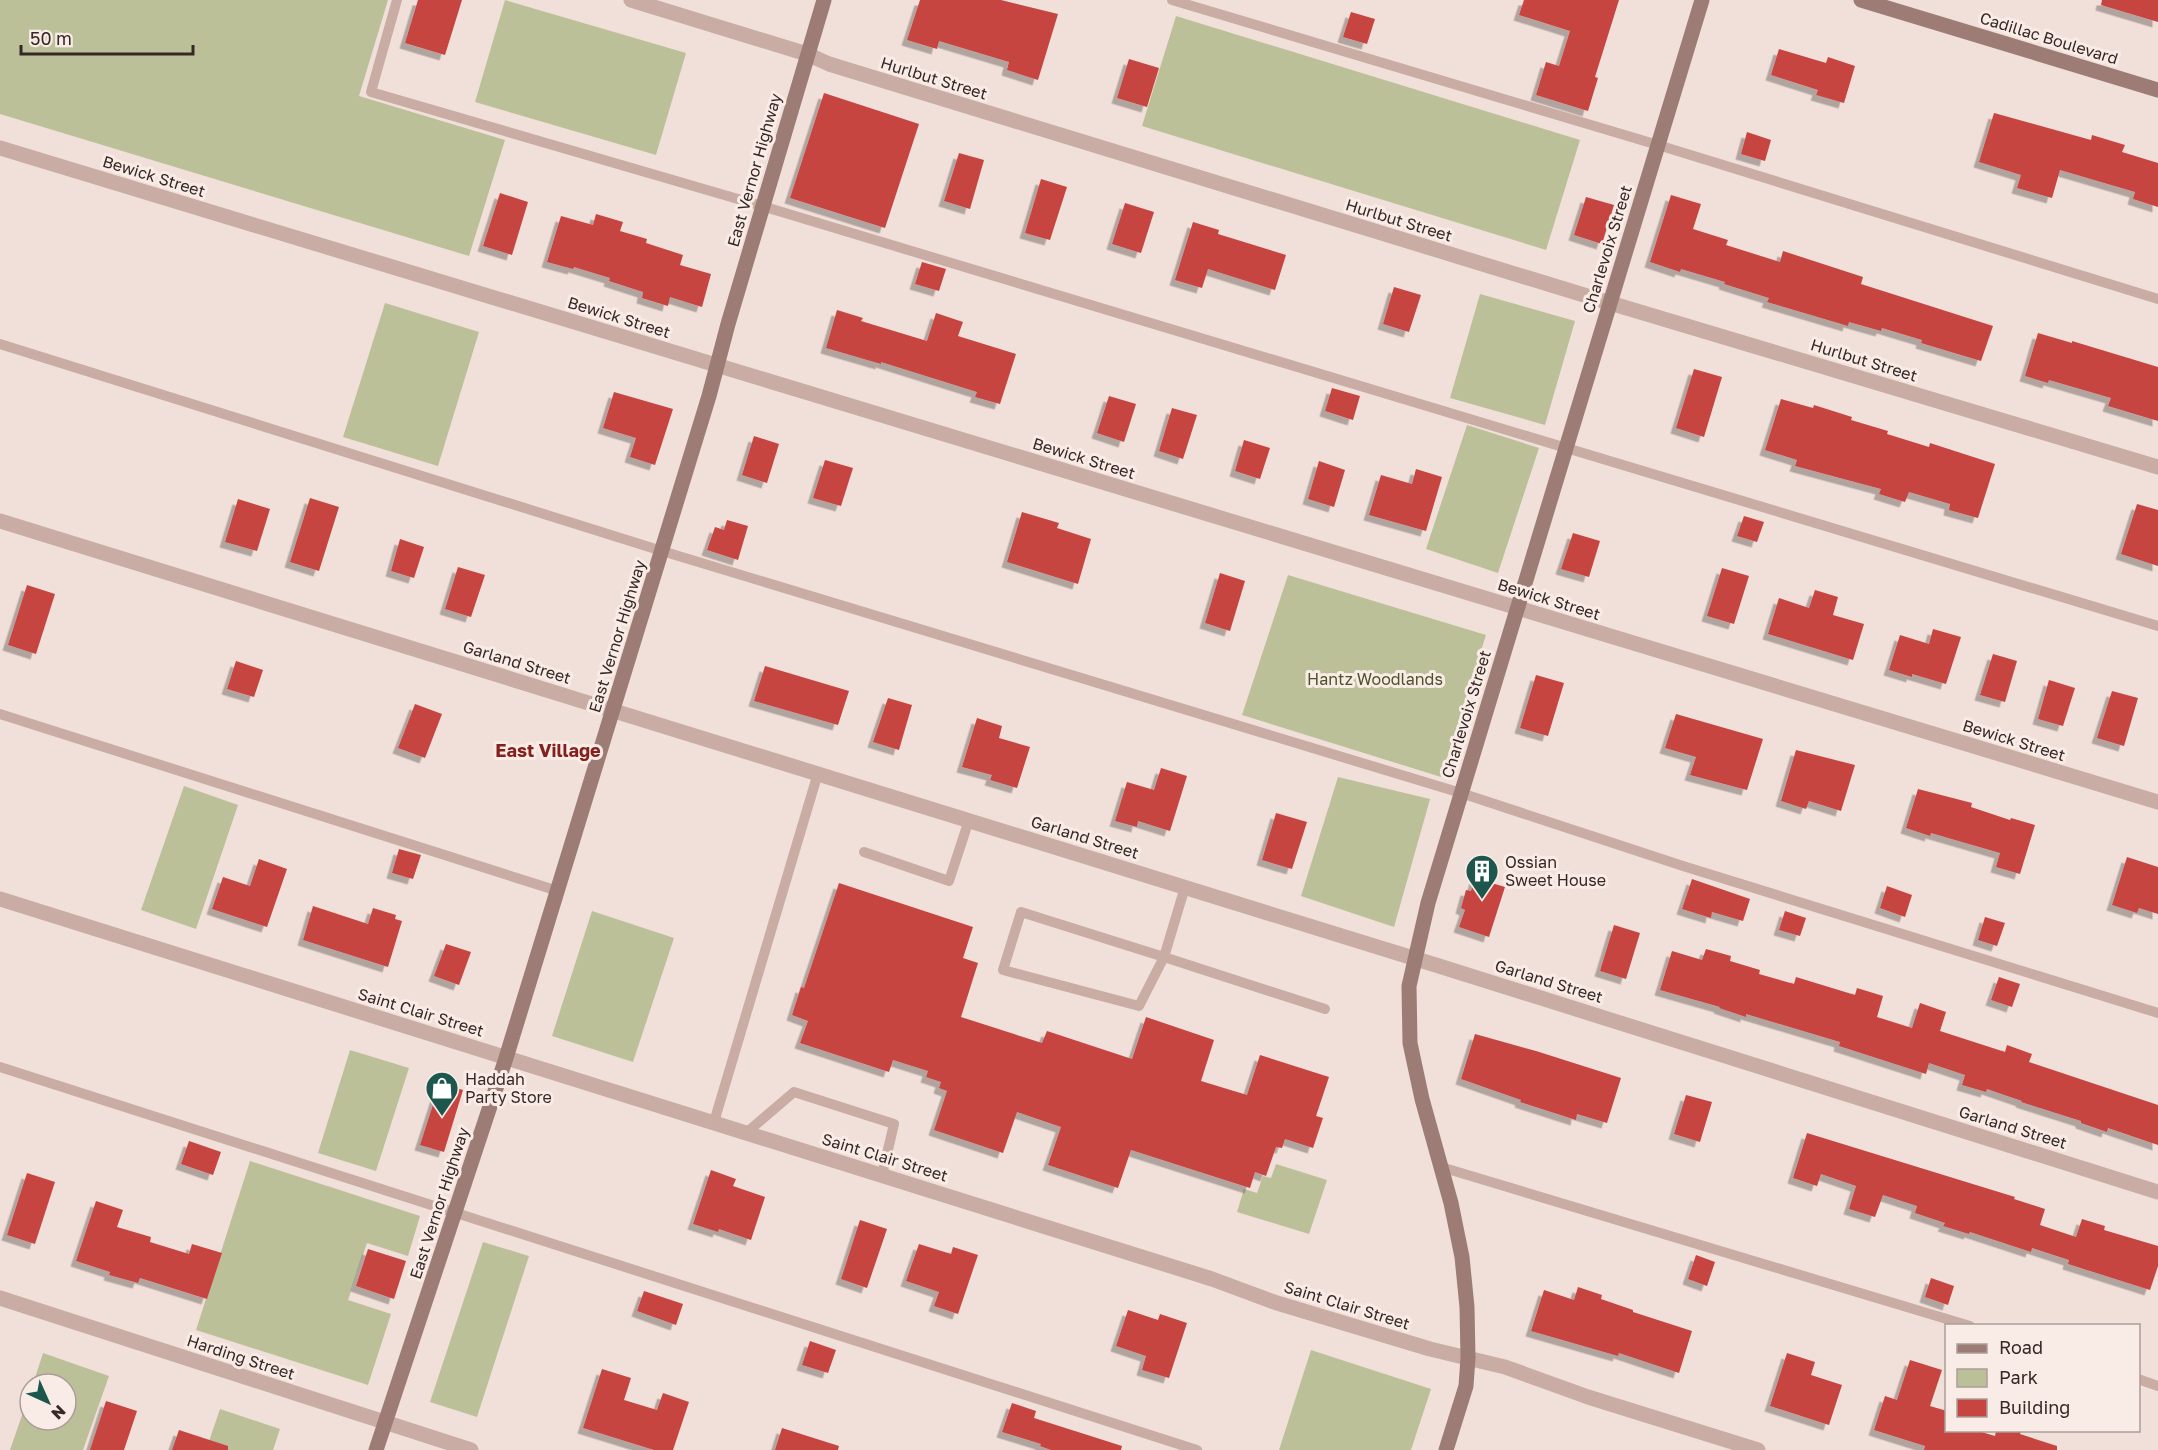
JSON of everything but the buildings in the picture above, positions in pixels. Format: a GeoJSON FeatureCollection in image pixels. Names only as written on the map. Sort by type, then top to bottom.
{"type":"FeatureCollection","features":[{"type":"Feature","properties":{"kind":"street","name":"Hurlbut Street"},"geometry":{"type":"LineString","coordinates":[[631,0],[807,54],[829,64],[1610,303],[2158,466]]}},
{"type":"Feature","properties":{"kind":"street","name":"East Vernor Highway"},"geometry":{"type":"LineString","coordinates":[[376,1450],[506,1058],[558,891],[662,551],[824,0]]}},
{"type":"Feature","properties":{"kind":"street","name":"Charlevoix Street"},"geometry":{"type":"LineString","coordinates":[[1446,1450],[1466,1386],[1467,1307],[1462,1257],[1451,1203],[1422,1100],[1410,1043],[1409,986],[1428,903],[1702,0]]}},
{"type":"Feature","properties":{"kind":"street","name":"Cadillac Boulevard"},"geometry":{"type":"LineString","coordinates":[[1862,0],[2158,90]]}},
{"type":"Feature","properties":{"kind":"street","name":"Bewick Street"},"geometry":{"type":"LineString","coordinates":[[0,148],[2158,802]]}},
{"type":"Feature","properties":{"kind":"street","name":"Garland Street"},"geometry":{"type":"LineString","coordinates":[[0,521],[1415,958],[2158,1192]]}},
{"type":"Feature","properties":{"kind":"street","name":"Saint Clair Street"},"geometry":{"type":"LineString","coordinates":[[0,899],[1212,1279],[1276,1303],[1430,1349],[1505,1367],[1587,1397],[1758,1450]]}},
{"type":"Feature","properties":{"kind":"street","name":"Harding Street"},"geometry":{"type":"LineString","coordinates":[[0,1298],[471,1450]]}},
{"type":"Feature","properties":{"kind":"lane"},"geometry":{"type":"LineString","coordinates":[[397,0],[371,92],[762,206],[2158,626]]}},
{"type":"Feature","properties":{"kind":"lane"},"geometry":{"type":"LineString","coordinates":[[1172,0],[1658,145],[2158,299]]}},
{"type":"Feature","properties":{"kind":"lane"},"geometry":{"type":"LineString","coordinates":[[0,344],[662,551],[1461,794],[1683,866],[2158,1013]]}},
{"type":"Feature","properties":{"kind":"lane"},"geometry":{"type":"LineString","coordinates":[[0,714],[558,891]]}},
{"type":"Feature","properties":{"kind":"lane"},"geometry":{"type":"LineString","coordinates":[[714,1122],[818,773]]}},
{"type":"Feature","properties":{"kind":"lane"},"geometry":{"type":"LineString","coordinates":[[864,852],[949,881],[969,820]]}},
{"type":"Feature","properties":{"kind":"lane"},"geometry":{"type":"LineString","coordinates":[[1185,887],[1164,957],[1139,1006],[1003,970],[1022,912],[1164,957],[1325,1009]]}},
{"type":"Feature","properties":{"kind":"lane"},"geometry":{"type":"LineString","coordinates":[[0,1066],[1197,1450]]}},
{"type":"Feature","properties":{"kind":"lane"},"geometry":{"type":"LineString","coordinates":[[746,1133],[794,1092],[894,1124],[882,1175]]}},
{"type":"Feature","properties":{"kind":"lane"},"geometry":{"type":"LineString","coordinates":[[1441,1167],[1963,1324]]}},
{"type":"Feature","properties":{"kind":"lane"},"geometry":{"type":"LineString","coordinates":[[2140,1379],[2158,1386]]}},
{"type":"Feature","properties":{"kind":"green space"},"geometry":{"type":"Polygon","coordinates":[[[0,0],[388,0],[359,96],[505,140],[469,256],[0,114],[0,0]]]}},
{"type":"Feature","properties":{"kind":"green space"},"geometry":{"type":"Polygon","coordinates":[[[505,0],[686,53],[656,155],[475,102],[505,0]]]}},
{"type":"Feature","properties":{"kind":"green space"},"geometry":{"type":"Polygon","coordinates":[[[1176,16],[1580,140],[1546,250],[1142,126],[1176,16]]]}},
{"type":"Feature","properties":{"kind":"green space"},"geometry":{"type":"Polygon","coordinates":[[[1480,294],[1575,321],[1545,425],[1450,398],[1480,294]]]}},
{"type":"Feature","properties":{"kind":"green space"},"geometry":{"type":"Polygon","coordinates":[[[385,303],[479,332],[438,466],[343,437],[385,303]]]}},
{"type":"Feature","properties":{"kind":"green space"},"geometry":{"type":"Polygon","coordinates":[[[1467,425],[1539,448],[1498,573],[1426,549],[1467,425]]]}},
{"type":"Feature","properties":{"kind":"green space","name":"Hantz Woodlands"},"geometry":{"type":"Polygon","coordinates":[[[1288,575],[1486,635],[1441,777],[1242,715],[1288,575]]]}},
{"type":"Feature","properties":{"kind":"green space"},"geometry":{"type":"Polygon","coordinates":[[[1338,777],[1430,799],[1394,927],[1301,896],[1338,777]]]}},
{"type":"Feature","properties":{"kind":"green space"},"geometry":{"type":"Polygon","coordinates":[[[184,786],[238,805],[196,929],[141,910],[184,786]]]}},
{"type":"Feature","properties":{"kind":"green space"},"geometry":{"type":"Polygon","coordinates":[[[592,911],[674,938],[633,1062],[552,1036],[592,911]]]}},
{"type":"Feature","properties":{"kind":"green space"},"geometry":{"type":"Polygon","coordinates":[[[350,1050],[409,1068],[376,1171],[318,1153],[350,1050]]]}},
{"type":"Feature","properties":{"kind":"green space"},"geometry":{"type":"Polygon","coordinates":[[[250,1161],[420,1216],[408,1256],[367,1243],[348,1300],[391,1314],[368,1385],[196,1330],[250,1161]]]}},
{"type":"Feature","properties":{"kind":"green space"},"geometry":{"type":"Polygon","coordinates":[[[1276,1164],[1327,1180],[1309,1234],[1237,1212],[1244,1189],[1257,1193],[1263,1176],[1271,1178],[1276,1164]]]}},
{"type":"Feature","properties":{"kind":"green space"},"geometry":{"type":"Polygon","coordinates":[[[483,1242],[529,1256],[477,1417],[430,1402],[483,1242]]]}},
{"type":"Feature","properties":{"kind":"green space"},"geometry":{"type":"Polygon","coordinates":[[[1311,1350],[1431,1389],[1411,1450],[1279,1450],[1311,1350]]]}},
{"type":"Feature","properties":{"kind":"green space"},"geometry":{"type":"Polygon","coordinates":[[[43,1353],[109,1376],[83,1450],[10,1450],[18,1427],[18,1432],[78,1432],[78,1372],[37,1372],[43,1353]]]}},
{"type":"Feature","properties":{"kind":"green space"},"geometry":{"type":"Polygon","coordinates":[[[220,1409],[280,1429],[273,1450],[206,1450],[220,1409]]]}},
{"type":"Feature","properties":{"kind":"place","name":"Ossian Sweet House"},"geometry":{"type":"Point","coordinates":[1482,900]}},
{"type":"Feature","properties":{"kind":"place","name":"Haddah Party Store"},"geometry":{"type":"Point","coordinates":[442,1117]}},
{"type":"Feature","properties":{"kind":"district","name":"East Village"},"geometry":{"type":"Point","coordinates":[548,750]}}]}
